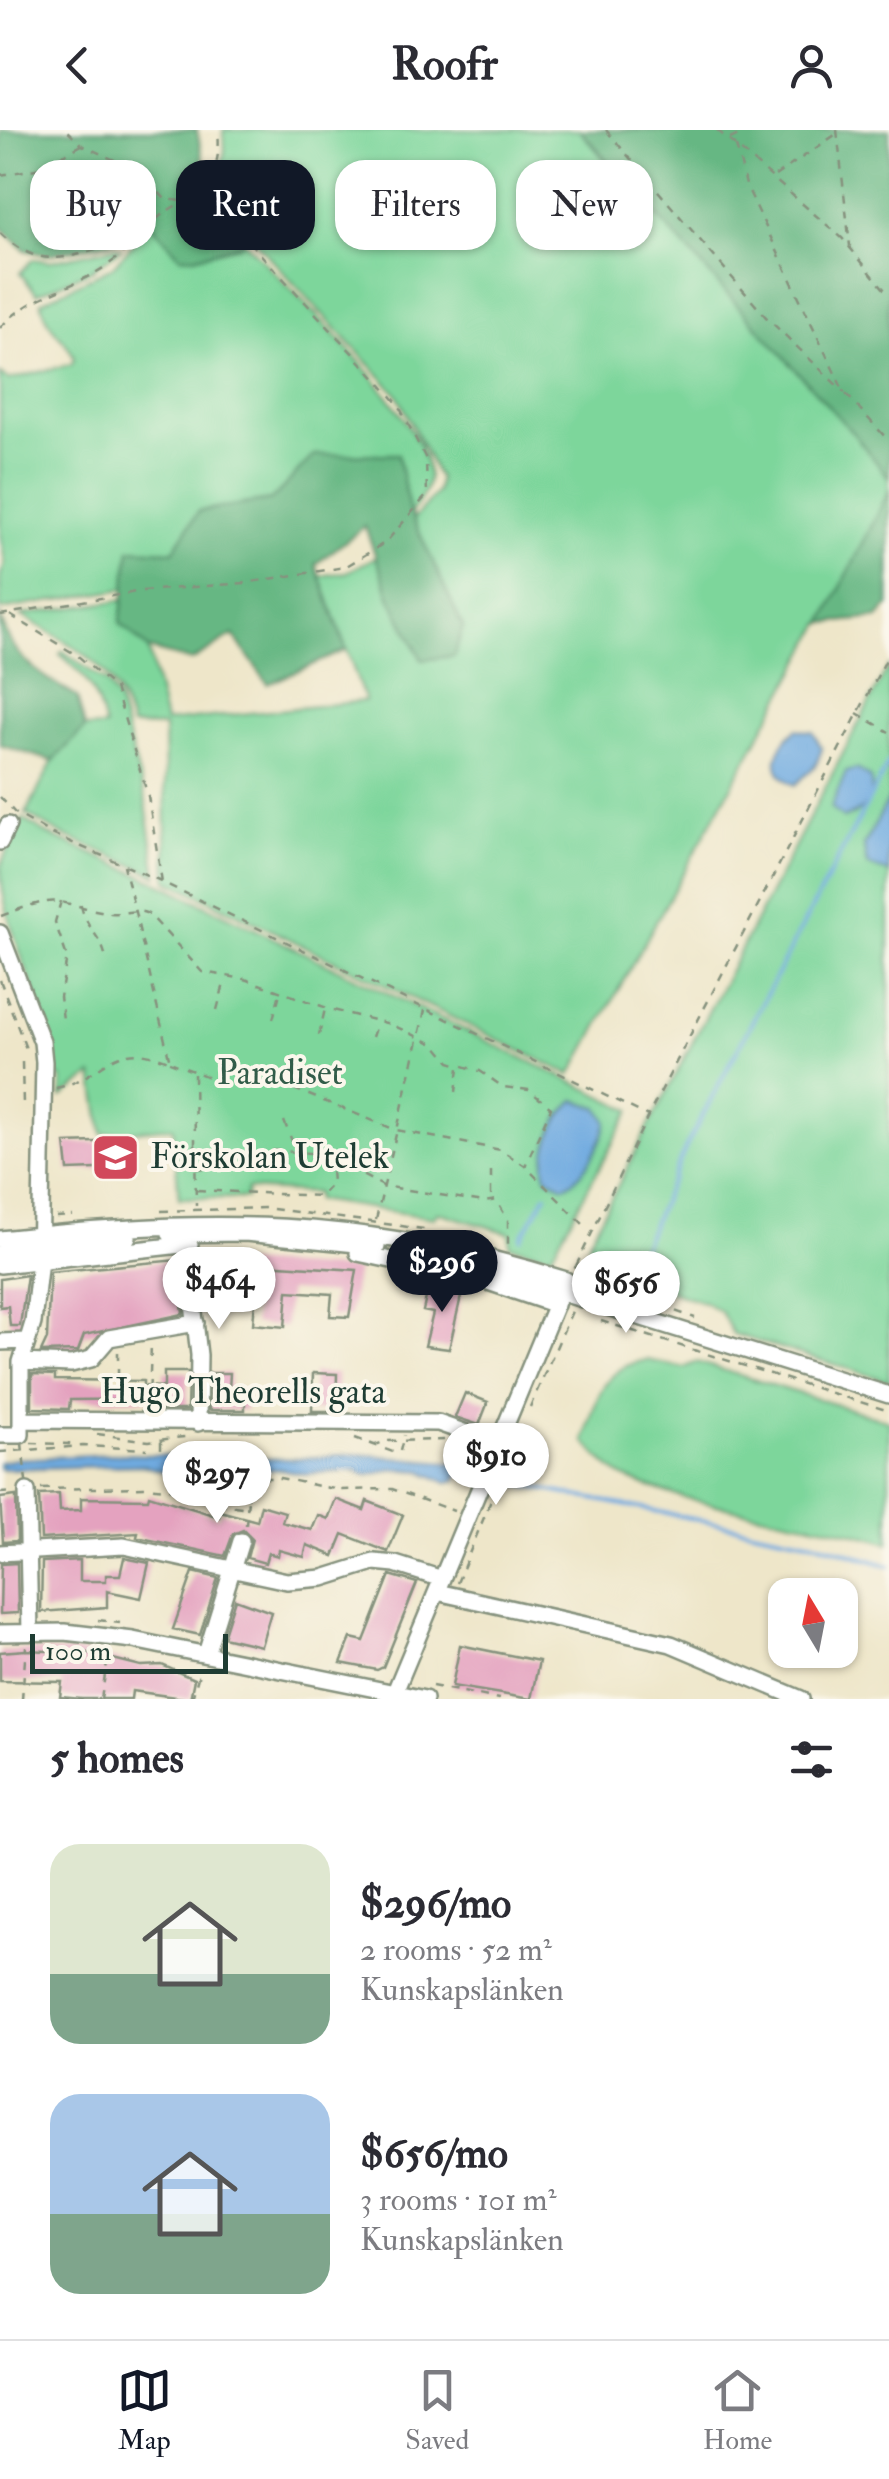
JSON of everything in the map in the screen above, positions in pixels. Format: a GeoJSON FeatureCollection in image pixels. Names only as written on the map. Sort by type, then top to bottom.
{"type":"FeatureCollection","features":[{"type":"Feature","properties":{"kind":"street"},"geometry":{"type":"LineString","coordinates":[[0,842],[8,825]]}},
{"type":"Feature","properties":{"kind":"street"},"geometry":{"type":"LineString","coordinates":[[0,933],[42,1042],[37,1062],[40,1247],[21,1362],[21,1433]]}},
{"type":"Feature","properties":{"kind":"street"},"geometry":{"type":"LineString","coordinates":[[0,1254],[169,1234],[293,1236],[434,1256],[559,1299]]}},
{"type":"Feature","properties":{"kind":"street"},"geometry":{"type":"LineString","coordinates":[[0,1239],[40,1247],[304,1246],[383,1257],[559,1299],[889,1395]]}},
{"type":"Feature","properties":{"kind":"street"},"geometry":{"type":"LineString","coordinates":[[186,1244],[196,1324],[198,1429]]}},
{"type":"Feature","properties":{"kind":"street"},"geometry":{"type":"LineString","coordinates":[[0,1265],[40,1247]]}},
{"type":"Feature","properties":{"kind":"street"},"geometry":{"type":"LineString","coordinates":[[394,1696],[559,1299]]}},
{"type":"Feature","properties":{"kind":"street"},"geometry":{"type":"LineString","coordinates":[[21,1362],[71,1364],[92,1358],[109,1338],[196,1324]]}},
{"type":"Feature","properties":{"kind":"street"},"geometry":{"type":"LineString","coordinates":[[0,1342],[27,1341]]}},
{"type":"Feature","properties":{"kind":"street","name":"Hugo Theorells gata"},"geometry":{"type":"LineString","coordinates":[[0,1435],[118,1422],[198,1429],[438,1423],[498,1444]]}},
{"type":"Feature","properties":{"kind":"street"},"geometry":{"type":"LineString","coordinates":[[27,1491],[31,1552],[28,1638]]}},
{"type":"Feature","properties":{"kind":"street"},"geometry":{"type":"LineString","coordinates":[[204,1661],[241,1542]]}},
{"type":"Feature","properties":{"kind":"street"},"geometry":{"type":"LineString","coordinates":[[0,1553],[124,1546],[158,1556],[196,1558],[287,1581],[324,1578],[374,1562],[396,1564],[440,1586],[671,1644],[800,1699]]}},
{"type":"Feature","properties":{"kind":"street"},"geometry":{"type":"LineString","coordinates":[[0,1633],[28,1638],[100,1634],[204,1661],[425,1699]]}},
{"type":"Feature","properties":{"kind":"path"},"geometry":{"type":"LineString","coordinates":[[66,130],[82,145],[140,172],[165,199],[176,200]]}},
{"type":"Feature","properties":{"kind":"path"},"geometry":{"type":"LineString","coordinates":[[218,130],[218,160]]}},
{"type":"Feature","properties":{"kind":"path"},"geometry":{"type":"LineString","coordinates":[[606,130],[765,316],[845,392],[889,441]]}},
{"type":"Feature","properties":{"kind":"path"},"geometry":{"type":"LineString","coordinates":[[717,130],[850,248],[889,295]]}},
{"type":"Feature","properties":{"kind":"path"},"geometry":{"type":"LineString","coordinates":[[728,140],[749,130]]}},
{"type":"Feature","properties":{"kind":"path"},"geometry":{"type":"LineString","coordinates":[[774,177],[836,132],[850,248]]}},
{"type":"Feature","properties":{"kind":"path"},"geometry":{"type":"LineString","coordinates":[[0,175],[36,168],[82,145]]}},
{"type":"Feature","properties":{"kind":"path"},"geometry":{"type":"LineString","coordinates":[[736,146],[746,185],[845,392]]}},
{"type":"Feature","properties":{"kind":"path"},"geometry":{"type":"LineString","coordinates":[[0,233],[19,251],[44,258],[86,250]]}},
{"type":"Feature","properties":{"kind":"path"},"geometry":{"type":"LineString","coordinates":[[0,328],[26,304],[106,267],[124,250]]}},
{"type":"Feature","properties":{"kind":"path"},"geometry":{"type":"LineString","coordinates":[[0,615],[142,591],[246,583],[345,567],[386,542],[427,495],[430,484],[426,459],[390,394],[261,250]]}},
{"type":"Feature","properties":{"kind":"path"},"geometry":{"type":"LineString","coordinates":[[10,616],[78,656],[115,688],[148,796],[162,882]]}},
{"type":"Feature","properties":{"kind":"path"},"geometry":{"type":"LineString","coordinates":[[700,1321],[628,1295],[603,1277],[575,1267],[648,1116],[889,654]]}},
{"type":"Feature","properties":{"kind":"path"},"geometry":{"type":"LineString","coordinates":[[857,713],[874,727],[889,732]]}},
{"type":"Feature","properties":{"kind":"path"},"geometry":{"type":"LineString","coordinates":[[0,797],[15,813],[52,834],[124,864],[648,1116]]}},
{"type":"Feature","properties":{"kind":"path"},"geometry":{"type":"LineString","coordinates":[[124,864],[170,1062]]}},
{"type":"Feature","properties":{"kind":"path"},"geometry":{"type":"LineString","coordinates":[[61,900],[55,922],[67,957],[60,996],[63,1019]]}},
{"type":"Feature","properties":{"kind":"path"},"geometry":{"type":"LineString","coordinates":[[1,916],[38,902],[61,900],[106,912],[135,910],[150,915],[196,968],[377,1020],[436,1045],[459,1066],[472,1068],[504,1087],[536,1094],[551,1108],[525,1166]]}},
{"type":"Feature","properties":{"kind":"path"},"geometry":{"type":"LineString","coordinates":[[81,904],[84,918],[103,944],[106,962]]}},
{"type":"Feature","properties":{"kind":"path"},"geometry":{"type":"LineString","coordinates":[[217,1010],[224,979]]}},
{"type":"Feature","properties":{"kind":"path"},"geometry":{"type":"LineString","coordinates":[[0,980],[37,1062]]}},
{"type":"Feature","properties":{"kind":"path"},"geometry":{"type":"LineString","coordinates":[[273,1019],[280,992]]}},
{"type":"Feature","properties":{"kind":"path"},"geometry":{"type":"LineString","coordinates":[[319,1035],[325,1008]]}},
{"type":"Feature","properties":{"kind":"path"},"geometry":{"type":"LineString","coordinates":[[376,1220],[425,1009]]}},
{"type":"Feature","properties":{"kind":"path"},"geometry":{"type":"LineString","coordinates":[[372,1037],[377,1020]]}},
{"type":"Feature","properties":{"kind":"path"},"geometry":{"type":"LineString","coordinates":[[52,1089],[70,1086],[122,1054],[144,1052],[222,1082],[270,1082],[396,1130],[486,1144],[525,1166],[590,1231]]}},
{"type":"Feature","properties":{"kind":"path"},"geometry":{"type":"LineString","coordinates":[[22,1062],[23,1104]]}},
{"type":"Feature","properties":{"kind":"path"},"geometry":{"type":"LineString","coordinates":[[456,1092],[459,1066]]}},
{"type":"Feature","properties":{"kind":"path"},"geometry":{"type":"LineString","coordinates":[[194,1073],[196,1208]]}},
{"type":"Feature","properties":{"kind":"path"},"geometry":{"type":"LineString","coordinates":[[284,1121],[293,1135],[296,1154]]}},
{"type":"Feature","properties":{"kind":"path"},"geometry":{"type":"LineString","coordinates":[[196,1169],[234,1166],[266,1150],[330,1156],[384,1186],[479,1201],[492,1199],[504,1208],[508,1251]]}},
{"type":"Feature","properties":{"kind":"path"},"geometry":{"type":"LineString","coordinates":[[196,1190],[320,1196],[332,1183],[330,1156]]}},
{"type":"Feature","properties":{"kind":"path"},"geometry":{"type":"LineString","coordinates":[[491,1171],[492,1199]]}},
{"type":"Feature","properties":{"kind":"path"},"geometry":{"type":"LineString","coordinates":[[253,1208],[254,1192]]}},
{"type":"Feature","properties":{"kind":"path"},"geometry":{"type":"LineString","coordinates":[[584,1284],[588,1272]]}},
{"type":"Feature","properties":{"kind":"path"},"geometry":{"type":"LineString","coordinates":[[526,1415],[571,1311],[582,1314]]}},
{"type":"Feature","properties":{"kind":"path"},"geometry":{"type":"LineString","coordinates":[[594,1317],[609,1326],[889,1411]]}},
{"type":"Feature","properties":{"kind":"path"},"geometry":{"type":"LineString","coordinates":[[151,1330],[155,1426],[161,1449]]}},
{"type":"Feature","properties":{"kind":"path"},"geometry":{"type":"LineString","coordinates":[[109,1338],[118,1353],[118,1422]]}},
{"type":"Feature","properties":{"kind":"path"},"geometry":{"type":"LineString","coordinates":[[27,1491],[21,1433],[69,1444],[69,1428]]}},
{"type":"Feature","properties":{"kind":"path"},"geometry":{"type":"LineString","coordinates":[[95,1428],[102,1437],[161,1442],[198,1429]]}},
{"type":"Feature","properties":{"kind":"path"},"geometry":{"type":"LineString","coordinates":[[400,1451],[404,1434]]}},
{"type":"Feature","properties":{"kind":"path"},"geometry":{"type":"LineString","coordinates":[[241,1542],[248,1508],[250,1435]]}},
{"type":"Feature","properties":{"kind":"path"},"geometry":{"type":"LineString","coordinates":[[355,1438],[394,1452]]}},
{"type":"Feature","properties":{"kind":"path"},"geometry":{"type":"LineString","coordinates":[[372,1446],[446,1439]]}},
{"type":"Feature","properties":{"kind":"path"},"geometry":{"type":"LineString","coordinates":[[0,1452],[83,1446],[147,1450]]}},
{"type":"Feature","properties":{"kind":"path"},"geometry":{"type":"LineString","coordinates":[[187,1491],[234,1477],[280,1478],[339,1490],[392,1489],[468,1518]]}},
{"type":"Feature","properties":{"kind":"path"},"geometry":{"type":"LineString","coordinates":[[0,1494],[144,1487],[187,1491],[220,1504],[248,1508]]}},
{"type":"Feature","properties":{"kind":"path"},"geometry":{"type":"LineString","coordinates":[[22,1699],[28,1638]]}},
{"type":"Feature","properties":{"kind":"path"},"geometry":{"type":"LineString","coordinates":[[101,1699],[109,1650]]}},
{"type":"Feature","properties":{"kind":"path"},"geometry":{"type":"LineString","coordinates":[[192,1699],[204,1661]]}},
{"type":"Feature","properties":{"kind":"green space"},"geometry":{"type":"Polygon","coordinates":[[[0,130],[197,130],[203,160],[176,160],[176,250],[219,250],[194,257],[180,256],[156,229],[156,160],[30,160],[30,250],[71,250],[47,255],[25,250],[0,227],[0,130]]]}},
{"type":"Feature","properties":{"kind":"green space"},"geometry":{"type":"Polygon","coordinates":[[[223,130],[579,130],[605,160],[516,160],[516,250],[653,250],[653,163],[889,130],[889,605],[878,618],[822,623],[571,1075],[167,880],[164,727],[131,726],[124,704],[103,671],[75,647],[21,615],[123,600],[120,623],[148,649],[165,722],[365,701],[320,576],[347,572],[376,557],[422,659],[463,627],[413,520],[437,492],[439,479],[397,394],[263,250],[315,250],[315,160],[223,160],[223,130]]]}},
{"type":"Feature","properties":{"kind":"green space"},"geometry":{"type":"Polygon","coordinates":[[[580,130],[889,130],[889,478],[653,211],[653,160],[607,160],[580,130]]]}},
{"type":"Feature","properties":{"kind":"green space"},"geometry":{"type":"Polygon","coordinates":[[[156,229],[180,256],[253,250],[350,351],[402,416],[420,446],[428,479],[410,514],[315,455],[271,500],[199,511],[173,551],[130,550],[125,589],[0,610],[0,577],[5,563],[0,535],[0,374],[8,380],[72,364],[70,350],[49,322],[41,302],[112,267],[128,250],[156,250],[156,229]]]}},
{"type":"Feature","properties":{"kind":"green space"},"geometry":{"type":"Polygon","coordinates":[[[120,250],[90,271],[37,294],[20,273],[33,259],[50,261],[120,250]]]}},
{"type":"Feature","properties":{"kind":"green space"},"geometry":{"type":"Polygon","coordinates":[[[398,454],[409,510],[463,627],[454,656],[422,660],[391,599],[365,526],[316,564],[346,650],[268,684],[233,635],[192,661],[148,649],[120,623],[130,549],[173,551],[199,511],[271,500],[314,455],[398,454]]]}},
{"type":"Feature","properties":{"kind":"green space"},"geometry":{"type":"Polygon","coordinates":[[[889,491],[889,605],[878,618],[823,623],[889,491]]]}},
{"type":"Feature","properties":{"kind":"green space"},"geometry":{"type":"Polygon","coordinates":[[[0,614],[19,654],[39,673],[77,697],[85,728],[53,761],[0,745],[0,614]]]}},
{"type":"Feature","properties":{"kind":"green space"},"geometry":{"type":"Polygon","coordinates":[[[63,651],[107,683],[118,701],[145,798],[157,875],[62,835],[26,814],[53,761],[85,728],[105,727],[90,686],[60,654],[63,651]]]}},
{"type":"Feature","properties":{"kind":"green space"},"geometry":{"type":"Polygon","coordinates":[[[889,665],[889,798],[864,846],[867,865],[889,873],[889,1381],[733,1334],[721,1312],[704,1302],[585,1264],[589,1241],[889,665]]]}},
{"type":"Feature","properties":{"kind":"green space","name":"Paradiset"},"geometry":{"type":"Polygon","coordinates":[[[23,819],[51,836],[157,882],[631,1110],[551,1255],[510,1246],[509,1233],[437,1212],[434,1218],[316,1200],[316,1193],[247,1189],[246,1198],[179,1198],[173,1127],[103,1134],[93,1075],[62,1097],[62,1078],[56,1077],[45,1025],[8,917],[3,891],[1,868],[23,819]]]}},
{"type":"Feature","properties":{"kind":"green space"},"geometry":{"type":"Polygon","coordinates":[[[647,1360],[684,1368],[697,1362],[889,1421],[889,1543],[693,1500],[631,1480],[611,1469],[584,1441],[592,1413],[610,1378],[647,1360]]]}},
{"type":"Feature","properties":{"kind":"water"},"geometry":{"type":"Polygon","coordinates":[[[796,729],[813,732],[822,749],[816,765],[795,785],[780,773],[777,759],[796,729]]]}},
{"type":"Feature","properties":{"kind":"water"},"geometry":{"type":"Polygon","coordinates":[[[857,769],[870,778],[869,799],[862,809],[843,818],[831,808],[846,772],[857,769]]]}},
{"type":"Feature","properties":{"kind":"water"},"geometry":{"type":"Polygon","coordinates":[[[889,798],[889,873],[867,865],[864,846],[889,798]]]}},
{"type":"Feature","properties":{"kind":"water"},"geometry":{"type":"Polygon","coordinates":[[[575,1100],[599,1108],[607,1121],[585,1167],[564,1186],[547,1178],[545,1158],[561,1116],[575,1100]]]}},
{"type":"Feature","properties":{"kind":"water"},"geometry":{"type":"Polygon","coordinates":[[[116,1454],[292,1459],[357,1454],[454,1463],[459,1472],[456,1480],[447,1483],[422,1471],[394,1469],[367,1475],[352,1470],[304,1474],[281,1469],[171,1474],[142,1465],[0,1469],[0,1462],[16,1459],[116,1454]]]}},
{"type":"Feature","properties":{"kind":"building"},"geometry":{"type":"Polygon","coordinates":[[[127,1141],[125,1168],[68,1170],[65,1143],[127,1141]]]}},
{"type":"Feature","properties":{"kind":"building"},"geometry":{"type":"Polygon","coordinates":[[[177,1260],[183,1314],[84,1335],[78,1351],[41,1352],[47,1339],[50,1272],[177,1260]]]}},
{"type":"Feature","properties":{"kind":"building"},"geometry":{"type":"Polygon","coordinates":[[[199,1260],[357,1270],[349,1317],[330,1316],[332,1294],[288,1291],[285,1327],[253,1324],[256,1289],[221,1286],[220,1308],[205,1307],[199,1260]]]}},
{"type":"Feature","properties":{"kind":"building"},"geometry":{"type":"Polygon","coordinates":[[[27,1275],[20,1326],[10,1326],[8,1306],[0,1307],[0,1279],[27,1275]]]}},
{"type":"Feature","properties":{"kind":"building"},"geometry":{"type":"Polygon","coordinates":[[[429,1284],[462,1292],[449,1349],[425,1346],[433,1313],[423,1311],[429,1284]]]}},
{"type":"Feature","properties":{"kind":"building"},"geometry":{"type":"Polygon","coordinates":[[[164,1372],[188,1372],[187,1410],[154,1410],[154,1399],[70,1400],[69,1409],[32,1408],[32,1374],[55,1375],[55,1380],[143,1381],[143,1386],[164,1387],[164,1372]]]}},
{"type":"Feature","properties":{"kind":"building"},"geometry":{"type":"Polygon","coordinates":[[[210,1373],[230,1373],[229,1390],[245,1390],[245,1410],[209,1410],[210,1373]]]}},
{"type":"Feature","properties":{"kind":"building"},"geometry":{"type":"Polygon","coordinates":[[[313,1373],[337,1374],[336,1411],[312,1411],[313,1373]]]}},
{"type":"Feature","properties":{"kind":"building"},"geometry":{"type":"Polygon","coordinates":[[[465,1393],[488,1402],[479,1425],[455,1417],[465,1393]]]}},
{"type":"Feature","properties":{"kind":"building"},"geometry":{"type":"Polygon","coordinates":[[[59,1494],[60,1511],[81,1510],[81,1498],[148,1499],[149,1495],[219,1517],[220,1511],[257,1521],[261,1505],[285,1512],[282,1522],[312,1530],[318,1515],[328,1519],[336,1499],[364,1510],[367,1501],[403,1515],[388,1552],[343,1534],[334,1556],[307,1545],[304,1557],[279,1550],[278,1556],[268,1553],[265,1563],[247,1558],[252,1539],[243,1530],[233,1534],[225,1556],[137,1537],[138,1533],[41,1539],[39,1495],[59,1494]]]}},
{"type":"Feature","properties":{"kind":"building"},"geometry":{"type":"Polygon","coordinates":[[[16,1496],[17,1541],[3,1542],[0,1498],[16,1496]]]}},
{"type":"Feature","properties":{"kind":"building"},"geometry":{"type":"Polygon","coordinates":[[[124,1558],[149,1563],[141,1598],[107,1591],[107,1607],[41,1612],[42,1562],[80,1560],[80,1581],[106,1581],[106,1575],[120,1575],[124,1558]]]}},
{"type":"Feature","properties":{"kind":"building"},"geometry":{"type":"Polygon","coordinates":[[[17,1563],[18,1613],[0,1614],[1,1564],[17,1563]]]}},
{"type":"Feature","properties":{"kind":"building"},"geometry":{"type":"Polygon","coordinates":[[[193,1572],[218,1578],[200,1635],[173,1629],[193,1572]]]}},
{"type":"Feature","properties":{"kind":"building"},"geometry":{"type":"Polygon","coordinates":[[[390,1575],[417,1583],[383,1667],[377,1670],[341,1663],[351,1638],[364,1641],[390,1575]]]}},
{"type":"Feature","properties":{"kind":"building"},"geometry":{"type":"Polygon","coordinates":[[[235,1599],[271,1612],[261,1646],[223,1637],[235,1599]]]}},
{"type":"Feature","properties":{"kind":"building"},"geometry":{"type":"Polygon","coordinates":[[[460,1645],[539,1661],[531,1699],[452,1686],[460,1645]]]}},
{"type":"Feature","properties":{"kind":"building"},"geometry":{"type":"Polygon","coordinates":[[[0,1652],[89,1653],[141,1666],[162,1665],[194,1679],[190,1699],[132,1691],[131,1699],[60,1697],[62,1682],[0,1681],[0,1652]]]}},
{"type":"Feature","properties":{"kind":"waterway"},"geometry":{"type":"LineString","coordinates":[[627,1283],[686,1147],[889,762]]}},
{"type":"Feature","properties":{"kind":"waterway"},"geometry":{"type":"LineString","coordinates":[[521,1238],[546,1195]]}},
{"type":"Feature","properties":{"kind":"waterway"},"geometry":{"type":"LineString","coordinates":[[510,1483],[814,1542],[889,1566]]}},
{"type":"Feature","properties":{"kind":"place","name":"Förskolan Utelek"},"geometry":{"type":"Point","coordinates":[115,1157]}}]}
